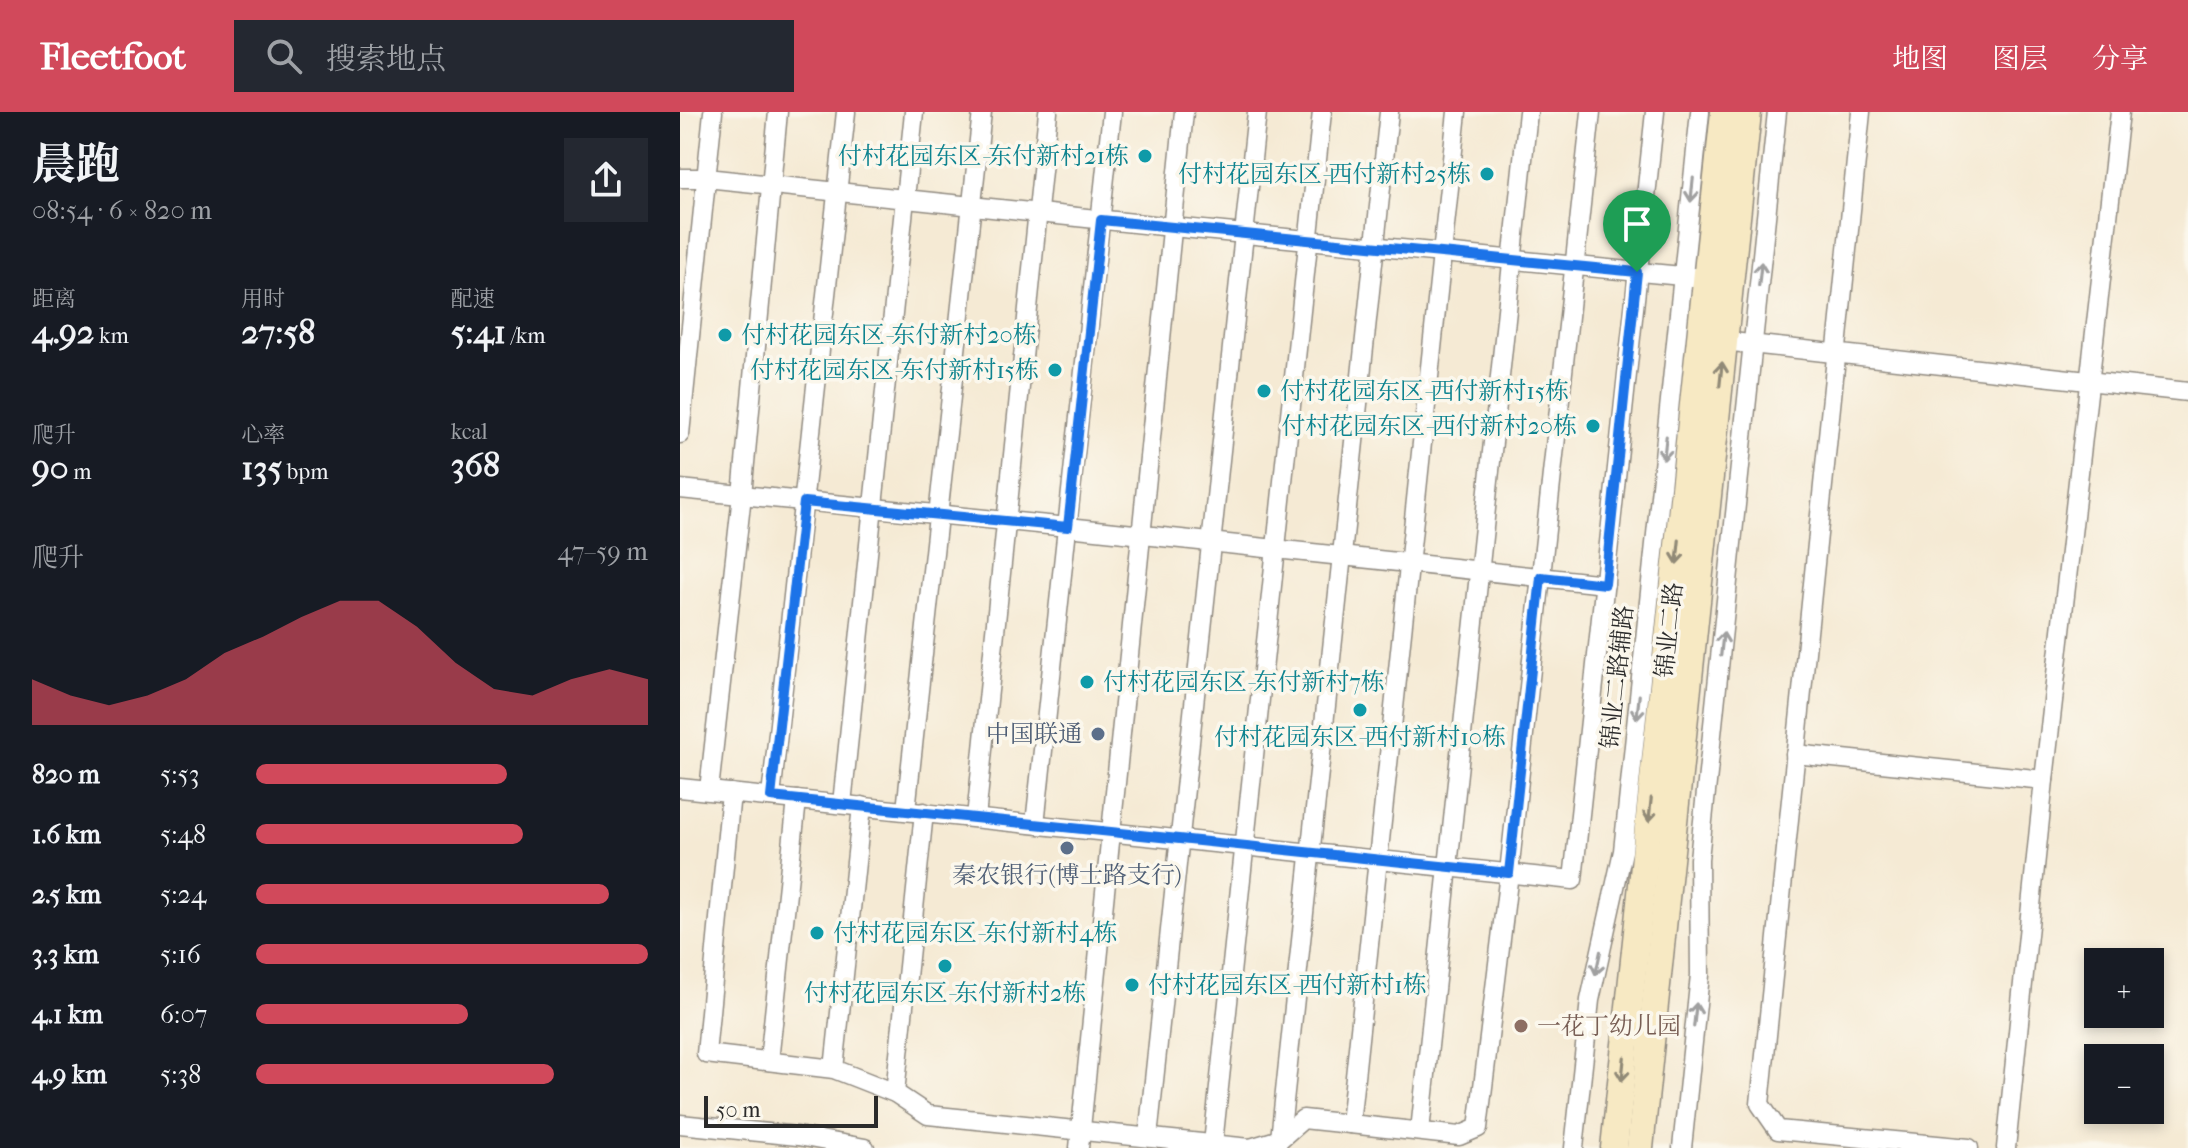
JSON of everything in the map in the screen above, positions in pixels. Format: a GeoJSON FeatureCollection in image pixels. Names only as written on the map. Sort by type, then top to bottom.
{"type":"FeatureCollection","features":[{"type":"Feature","properties":{"kind":"main road","name":"锦业二路"},"geometry":{"type":"LineString","coordinates":[[1640,1148],[1712,340],[1695,277],[1724,112]]}},
{"type":"Feature","properties":{"kind":"main road","name":"锦业二路"},"geometry":{"type":"LineString","coordinates":[[1614,1148],[1712,340],[1748,112]]}},
{"type":"Feature","properties":{"kind":"street"},"geometry":{"type":"LineString","coordinates":[[680,434],[713,112]]}},
{"type":"Feature","properties":{"kind":"street"},"geometry":{"type":"LineString","coordinates":[[709,790],[742,495],[778,112]]}},
{"type":"Feature","properties":{"kind":"street"},"geometry":{"type":"LineString","coordinates":[[771,797],[846,112]]}},
{"type":"Feature","properties":{"kind":"street"},"geometry":{"type":"LineString","coordinates":[[842,804],[914,112]]}},
{"type":"Feature","properties":{"kind":"street"},"geometry":{"type":"LineString","coordinates":[[895,1093],[940,514],[982,112]]}},
{"type":"Feature","properties":{"kind":"street"},"geometry":{"type":"LineString","coordinates":[[976,818],[1048,112]]}},
{"type":"Feature","properties":{"kind":"street"},"geometry":{"type":"LineString","coordinates":[[1035,824],[1112,112]]}},
{"type":"Feature","properties":{"kind":"street"},"geometry":{"type":"LineString","coordinates":[[1080,1139],[1184,112]]}},
{"type":"Feature","properties":{"kind":"street"},"geometry":{"type":"LineString","coordinates":[[1148,1137],[1257,112]]}},
{"type":"Feature","properties":{"kind":"street"},"geometry":{"type":"LineString","coordinates":[[1213,1144],[1322,112]]}},
{"type":"Feature","properties":{"kind":"street"},"geometry":{"type":"LineString","coordinates":[[1280,1139],[1389,112]]}},
{"type":"Feature","properties":{"kind":"street"},"geometry":{"type":"LineString","coordinates":[[1350,1124],[1457,112]]}},
{"type":"Feature","properties":{"kind":"street"},"geometry":{"type":"LineString","coordinates":[[1420,1131],[1528,112]]}},
{"type":"Feature","properties":{"kind":"street"},"geometry":{"type":"LineString","coordinates":[[731,793],[706,1054],[834,1069],[895,1093],[928,1115],[1080,1139],[1148,1137],[1250,1148],[1280,1139],[1303,1119],[1459,1136],[1478,1128],[1509,873],[1591,112]]}},
{"type":"Feature","properties":{"kind":"street"},"geometry":{"type":"LineString","coordinates":[[680,788],[1573,880],[1655,112]]}},
{"type":"Feature","properties":{"kind":"street","name":"锦业二路辅路"},"geometry":{"type":"LineString","coordinates":[[1574,1148],[1590,1000],[1623,851],[1695,277],[1700,112]]}},
{"type":"Feature","properties":{"kind":"street"},"geometry":{"type":"LineString","coordinates":[[1682,1148],[1700,975],[1699,859],[1777,112]]}},
{"type":"Feature","properties":{"kind":"street"},"geometry":{"type":"LineString","coordinates":[[1861,112],[1760,1104],[1778,1130],[1969,1148]]}},
{"type":"Feature","properties":{"kind":"street"},"geometry":{"type":"LineString","coordinates":[[2006,1148],[2044,780],[2120,112]]}},
{"type":"Feature","properties":{"kind":"street"},"geometry":{"type":"LineString","coordinates":[[680,178],[771,184],[1101,220],[1695,277]]}},
{"type":"Feature","properties":{"kind":"street"},"geometry":{"type":"LineString","coordinates":[[1712,340],[2188,392]]}},
{"type":"Feature","properties":{"kind":"street"},"geometry":{"type":"LineString","coordinates":[[680,489],[1605,584]]}},
{"type":"Feature","properties":{"kind":"street"},"geometry":{"type":"LineString","coordinates":[[1795,754],[2044,780]]}},
{"type":"Feature","properties":{"kind":"street"},"geometry":{"type":"LineString","coordinates":[[769,1061],[797,800]]}},
{"type":"Feature","properties":{"kind":"street"},"geometry":{"type":"LineString","coordinates":[[834,1069],[862,806]]}},
{"type":"Feature","properties":{"kind":"street"},"geometry":{"type":"LineString","coordinates":[[680,1124],[798,1136],[865,1148]]}},
{"type":"Feature","properties":{"kind":"place","name":"付村花园东区-东付新村21栋"},"geometry":{"type":"Point","coordinates":[1145,156]}},
{"type":"Feature","properties":{"kind":"place","name":"付村花园东区-西付新村25栋"},"geometry":{"type":"Point","coordinates":[1487,174]}},
{"type":"Feature","properties":{"kind":"place","name":"付村花园东区-东付新村20栋"},"geometry":{"type":"Point","coordinates":[725,335]}},
{"type":"Feature","properties":{"kind":"place","name":"付村花园东区-东付新村15栋"},"geometry":{"type":"Point","coordinates":[1055,370]}},
{"type":"Feature","properties":{"kind":"place","name":"付村花园东区-西付新村15栋"},"geometry":{"type":"Point","coordinates":[1264,391]}},
{"type":"Feature","properties":{"kind":"place","name":"付村花园东区-西付新村20栋"},"geometry":{"type":"Point","coordinates":[1593,426]}},
{"type":"Feature","properties":{"kind":"place","name":"付村花园东区-东付新村7栋"},"geometry":{"type":"Point","coordinates":[1087,682]}},
{"type":"Feature","properties":{"kind":"place","name":"付村花园东区-西付新村10栋"},"geometry":{"type":"Point","coordinates":[1360,710]}},
{"type":"Feature","properties":{"kind":"place","name":"中国联通"},"geometry":{"type":"Point","coordinates":[1098,734]}},
{"type":"Feature","properties":{"kind":"place","name":"秦农银行(博士路支行)"},"geometry":{"type":"Point","coordinates":[1067,848]}},
{"type":"Feature","properties":{"kind":"place","name":"付村花园东区-东付新村4栋"},"geometry":{"type":"Point","coordinates":[817,933]}},
{"type":"Feature","properties":{"kind":"place","name":"付村花园东区-东付新村2栋"},"geometry":{"type":"Point","coordinates":[945,966]}},
{"type":"Feature","properties":{"kind":"place","name":"付村花园东区-西付新村1栋"},"geometry":{"type":"Point","coordinates":[1132,985]}},
{"type":"Feature","properties":{"kind":"place","name":"一花丁幼儿园"},"geometry":{"type":"Point","coordinates":[1521,1026]}},
{"type":"Feature","properties":{"kind":"route"},"geometry":{"type":"LineString","coordinates":[[1101,220],[1637,272],[1605,584],[1541,577],[1509,873],[771,797],[804,502],[1068,527],[1101,220]]}}]}
